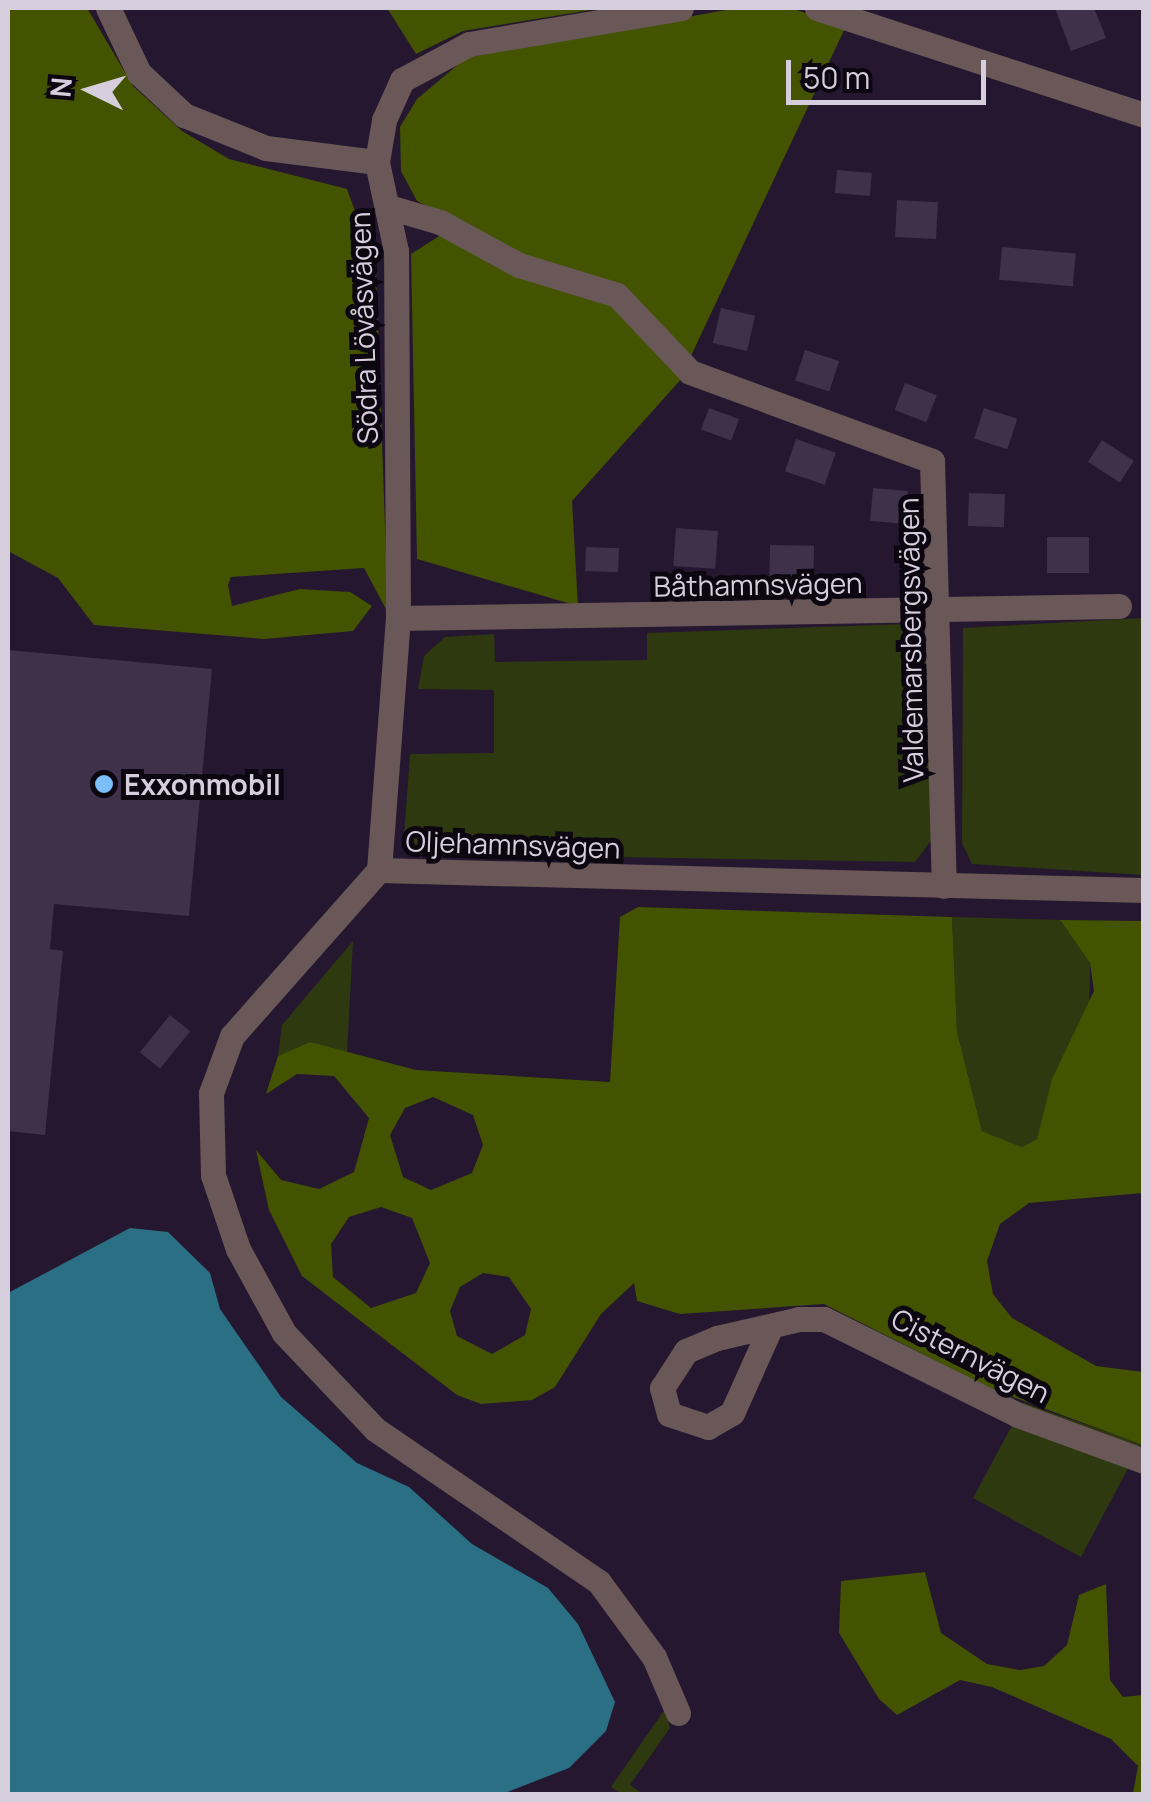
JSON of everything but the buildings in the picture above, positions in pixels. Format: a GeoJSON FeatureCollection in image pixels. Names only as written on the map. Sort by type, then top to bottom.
{"type":"FeatureCollection","features":[{"type":"Feature","properties":{"kind":"street"},"geometry":{"type":"LineString","coordinates":[[108,8],[139,73],[184,115],[280,151],[377,162],[402,80],[435,60],[469,44],[681,8]]}},
{"type":"Feature","properties":{"kind":"street"},"geometry":{"type":"LineString","coordinates":[[817,8],[1144,115]]}},
{"type":"Feature","properties":{"kind":"street","name":"Södra Lövåsvägen"},"geometry":{"type":"LineString","coordinates":[[377,162],[392,208],[398,618],[379,870]]}},
{"type":"Feature","properties":{"kind":"street","name":"Valdemarsbergsvägen"},"geometry":{"type":"LineString","coordinates":[[392,208],[440,222],[519,264],[618,295],[690,372],[932,460],[941,610],[944,886]]}},
{"type":"Feature","properties":{"kind":"street","name":"Båthamnsvägen"},"geometry":{"type":"LineString","coordinates":[[398,618],[1119,606]]}},
{"type":"Feature","properties":{"kind":"street","name":"Oljehamnsvägen"},"geometry":{"type":"LineString","coordinates":[[678,1713],[654,1656],[600,1582],[432,1472],[324,1386],[259,1292],[221,1200],[208,1134],[219,1064],[264,995],[379,870],[1144,890]]}},
{"type":"Feature","properties":{"kind":"street","name":"Cisternvägen"},"geometry":{"type":"LineString","coordinates":[[771,1326],[732,1413],[708,1427],[670,1414],[662,1388],[686,1351],[771,1326],[824,1319],[851,1328],[1018,1416],[1144,1460]]}},
{"type":"Feature","properties":{"kind":"green space"},"geometry":{"type":"Polygon","coordinates":[[[8,8],[87,8],[133,86],[182,131],[229,159],[347,189],[376,269],[388,613],[364,568],[231,577],[228,585],[232,606],[300,589],[350,592],[372,606],[353,631],[264,639],[94,625],[58,578],[8,551],[8,8]]]}},
{"type":"Feature","properties":{"kind":"green space"},"geometry":{"type":"Polygon","coordinates":[[[387,8],[603,8],[463,31],[416,54],[387,8]]]}},
{"type":"Feature","properties":{"kind":"green space"},"geometry":{"type":"Polygon","coordinates":[[[737,8],[790,8],[846,26],[690,358],[625,286],[520,254],[417,201],[401,171],[400,127],[417,99],[467,57],[737,8]]]}},
{"type":"Feature","properties":{"kind":"green space"},"geometry":{"type":"Polygon","coordinates":[[[444,233],[609,299],[683,377],[572,501],[578,606],[417,559],[411,254],[444,233]]]}},
{"type":"Feature","properties":{"kind":"green space"},"geometry":{"type":"Polygon","coordinates":[[[1143,618],[1143,875],[972,864],[962,843],[963,628],[1143,618]]]}},
{"type":"Feature","properties":{"kind":"green space"},"geometry":{"type":"Polygon","coordinates":[[[908,624],[928,644],[932,839],[915,862],[430,854],[404,836],[410,754],[494,753],[494,690],[418,689],[424,656],[445,637],[494,634],[495,662],[647,660],[647,633],[908,624]]]}},
{"type":"Feature","properties":{"kind":"green space"},"geometry":{"type":"Polygon","coordinates":[[[638,907],[952,917],[957,1032],[982,1131],[1022,1147],[1037,1139],[1052,1079],[1094,991],[1090,963],[1060,920],[1143,921],[1143,1193],[1029,1203],[1000,1224],[987,1261],[993,1294],[1012,1318],[1096,1366],[1143,1372],[1143,1445],[994,1390],[824,1304],[680,1314],[637,1301],[634,1283],[601,1314],[555,1387],[532,1400],[481,1404],[457,1395],[302,1276],[269,1210],[256,1150],[281,1180],[319,1189],[354,1172],[369,1118],[334,1076],[297,1074],[266,1094],[278,1056],[310,1042],[416,1070],[610,1082],[620,917],[638,907]],[[433,1097],[405,1108],[390,1135],[403,1177],[431,1190],[472,1173],[483,1145],[473,1115],[433,1097]],[[381,1207],[349,1217],[331,1244],[333,1277],[371,1308],[416,1293],[430,1263],[412,1218],[381,1207]],[[483,1273],[460,1287],[450,1311],[457,1336],[492,1354],[525,1335],[531,1309],[509,1277],[483,1273]]]}},
{"type":"Feature","properties":{"kind":"green space"},"geometry":{"type":"Polygon","coordinates":[[[952,917],[1060,920],[1090,963],[1089,1017],[1037,1139],[1022,1147],[982,1131],[957,1032],[952,917]]]}},
{"type":"Feature","properties":{"kind":"green space"},"geometry":{"type":"Polygon","coordinates":[[[353,941],[347,1054],[310,1042],[278,1056],[282,1025],[353,941]]]}},
{"type":"Feature","properties":{"kind":"green space"},"geometry":{"type":"Polygon","coordinates":[[[1024,1403],[1141,1444],[1081,1557],[973,1498],[1024,1403]]]}},
{"type":"Feature","properties":{"kind":"green space"},"geometry":{"type":"Polygon","coordinates":[[[925,1572],[941,1633],[987,1664],[1020,1670],[1044,1666],[1067,1645],[1079,1595],[1106,1584],[1110,1680],[1123,1697],[1143,1695],[1143,1794],[1133,1794],[1138,1766],[1111,1739],[992,1687],[960,1680],[897,1715],[879,1699],[839,1633],[841,1581],[925,1572]]]}},
{"type":"Feature","properties":{"kind":"green space"},"geometry":{"type":"Polygon","coordinates":[[[665,1709],[670,1728],[630,1785],[643,1794],[622,1794],[611,1787],[665,1709]]]}},
{"type":"Feature","properties":{"kind":"water"},"geometry":{"type":"Polygon","coordinates":[[[130,1228],[168,1232],[210,1273],[220,1309],[281,1397],[357,1463],[409,1487],[472,1544],[548,1588],[578,1624],[615,1702],[606,1731],[569,1768],[502,1794],[8,1794],[8,1293],[130,1228]]]}},
{"type":"Feature","properties":{"kind":"place","name":"Exxonmobil"},"geometry":{"type":"Point","coordinates":[104,784]}}]}
